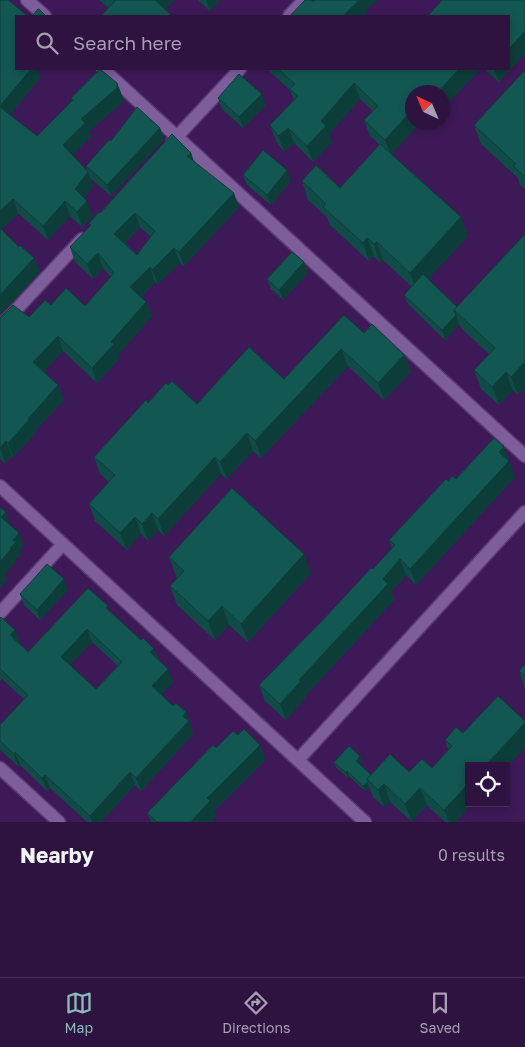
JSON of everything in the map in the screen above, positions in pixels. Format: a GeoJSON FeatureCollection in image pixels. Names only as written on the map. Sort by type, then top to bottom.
{"type":"FeatureCollection","features":[{"type":"Feature","properties":{"kind":"street"},"geometry":{"type":"LineString","coordinates":[[28,0],[44,15]]}},
{"type":"Feature","properties":{"kind":"street"},"geometry":{"type":"LineString","coordinates":[[290,15],[304,0]]}},
{"type":"Feature","properties":{"kind":"street"},"geometry":{"type":"LineString","coordinates":[[104,70],[525,456]]}},
{"type":"Feature","properties":{"kind":"street"},"geometry":{"type":"LineString","coordinates":[[164,150],[239,70]]}},
{"type":"Feature","properties":{"kind":"street"},"geometry":{"type":"LineString","coordinates":[[0,328],[92,228]]}},
{"type":"Feature","properties":{"kind":"street"},"geometry":{"type":"LineString","coordinates":[[0,486],[365,822]]}},
{"type":"Feature","properties":{"kind":"street"},"geometry":{"type":"LineString","coordinates":[[298,760],[525,512]]}},
{"type":"Feature","properties":{"kind":"street"},"geometry":{"type":"LineString","coordinates":[[0,613],[64,544]]}},
{"type":"Feature","properties":{"kind":"street"},"geometry":{"type":"LineString","coordinates":[[0,768],[59,822]]}},
{"type":"Feature","properties":{"kind":"building"},"geometry":{"type":"Polygon","coordinates":[[[0,0],[8,0],[27,15],[15,15],[15,70],[30,70],[0,106],[0,0]]]}},
{"type":"Feature","properties":{"kind":"building"},"geometry":{"type":"Polygon","coordinates":[[[155,0],[171,15],[102,15],[115,1],[155,0]]]}},
{"type":"Feature","properties":{"kind":"building"},"geometry":{"type":"Polygon","coordinates":[[[305,0],[313,2],[315,0],[359,0],[344,15],[291,15],[305,0]]]}},
{"type":"Feature","properties":{"kind":"building"},"geometry":{"type":"Polygon","coordinates":[[[442,0],[525,0],[525,31],[510,48],[510,15],[429,15],[442,0]]]}},
{"type":"Feature","properties":{"kind":"building"},"geometry":{"type":"Polygon","coordinates":[[[39,9],[45,15],[33,15],[39,9]]]}},
{"type":"Feature","properties":{"kind":"building"},"geometry":{"type":"Polygon","coordinates":[[[99,70],[117,83],[117,88],[81,119],[85,123],[63,145],[88,172],[75,189],[87,201],[77,212],[65,201],[43,226],[13,199],[0,211],[0,107],[37,136],[73,100],[71,98],[99,70]]]}},
{"type":"Feature","properties":{"kind":"building"},"geometry":{"type":"Polygon","coordinates":[[[279,70],[458,70],[444,85],[405,85],[405,118],[385,140],[364,120],[378,106],[354,83],[321,121],[326,126],[307,146],[288,128],[278,136],[270,125],[298,96],[290,89],[295,84],[279,70]]]}},
{"type":"Feature","properties":{"kind":"building"},"geometry":{"type":"Polygon","coordinates":[[[525,70],[525,177],[513,166],[516,164],[474,125],[525,70]]]}},
{"type":"Feature","properties":{"kind":"building"},"geometry":{"type":"Polygon","coordinates":[[[239,74],[262,94],[239,117],[218,98],[239,74]]]}},
{"type":"Feature","properties":{"kind":"building"},"geometry":{"type":"Polygon","coordinates":[[[137,107],[160,128],[107,185],[86,166],[109,140],[111,141],[137,107]]]}},
{"type":"Feature","properties":{"kind":"building"},"geometry":{"type":"Polygon","coordinates":[[[172,134],[191,153],[187,156],[234,193],[179,252],[174,248],[152,270],[150,267],[130,287],[146,302],[111,342],[114,344],[92,368],[58,336],[33,362],[58,385],[8,443],[6,441],[0,448],[0,318],[13,305],[29,317],[45,300],[51,305],[66,288],[85,306],[114,273],[98,253],[87,264],[70,247],[91,225],[89,223],[172,134]],[[135,213],[114,234],[137,255],[155,231],[135,213]]]}},
{"type":"Feature","properties":{"kind":"building"},"geometry":{"type":"Polygon","coordinates":[[[380,144],[461,217],[410,273],[377,242],[374,244],[367,238],[363,243],[323,207],[326,204],[302,181],[316,165],[340,188],[380,144]]]}},
{"type":"Feature","properties":{"kind":"building"},"geometry":{"type":"Polygon","coordinates":[[[263,150],[287,170],[267,195],[243,175],[263,150]]]}},
{"type":"Feature","properties":{"kind":"building"},"geometry":{"type":"Polygon","coordinates":[[[0,228],[19,247],[20,245],[34,258],[0,295],[0,228]]]}},
{"type":"Feature","properties":{"kind":"building"},"geometry":{"type":"Polygon","coordinates":[[[525,234],[525,362],[511,377],[506,372],[492,387],[474,370],[495,348],[454,310],[525,234]]]}},
{"type":"Feature","properties":{"kind":"building"},"geometry":{"type":"Polygon","coordinates":[[[292,252],[304,262],[279,290],[267,279],[292,252]]]}},
{"type":"Feature","properties":{"kind":"building"},"geometry":{"type":"Polygon","coordinates":[[[423,274],[457,307],[454,310],[456,315],[442,330],[404,295],[423,274]]]}},
{"type":"Feature","properties":{"kind":"building"},"geometry":{"type":"Polygon","coordinates":[[[344,315],[364,333],[372,324],[404,355],[378,383],[341,349],[255,441],[247,433],[220,462],[215,457],[158,519],[152,513],[142,524],[135,517],[120,533],[89,504],[115,475],[94,457],[146,400],[148,403],[166,383],[168,385],[172,381],[197,404],[249,347],[284,379],[344,315]]]}},
{"type":"Feature","properties":{"kind":"building"},"geometry":{"type":"Polygon","coordinates":[[[494,438],[504,447],[499,452],[509,461],[410,569],[400,559],[383,579],[388,584],[299,680],[301,681],[280,704],[259,685],[395,545],[389,540],[446,479],[448,481],[452,476],[456,479],[494,438]]]}},
{"type":"Feature","properties":{"kind":"building"},"geometry":{"type":"Polygon","coordinates":[[[232,488],[304,554],[241,624],[222,606],[208,621],[170,586],[184,571],[169,557],[232,488]]]}},
{"type":"Feature","properties":{"kind":"building"},"geometry":{"type":"Polygon","coordinates":[[[0,507],[6,512],[1,517],[19,533],[13,540],[16,542],[0,562],[0,507]]]}},
{"type":"Feature","properties":{"kind":"building"},"geometry":{"type":"Polygon","coordinates":[[[47,564],[64,579],[37,610],[20,594],[47,564]]]}},
{"type":"Feature","properties":{"kind":"building"},"geometry":{"type":"Polygon","coordinates":[[[88,588],[108,606],[106,608],[141,640],[143,638],[154,649],[150,652],[168,669],[152,686],[173,706],[176,703],[186,712],[183,716],[189,721],[136,778],[130,772],[90,816],[45,775],[42,778],[15,752],[14,754],[0,741],[0,725],[28,695],[0,669],[1,617],[15,630],[10,635],[28,652],[88,588]],[[87,629],[61,657],[96,689],[122,662],[87,629]]]}},
{"type":"Feature","properties":{"kind":"building"},"geometry":{"type":"Polygon","coordinates":[[[525,664],[525,677],[519,671],[525,664]]]}},
{"type":"Feature","properties":{"kind":"building"},"geometry":{"type":"Polygon","coordinates":[[[498,696],[525,721],[489,762],[465,762],[465,787],[444,810],[420,788],[405,804],[384,784],[378,790],[367,779],[390,754],[409,772],[422,759],[432,768],[452,746],[445,740],[456,727],[463,733],[498,696]]]}},
{"type":"Feature","properties":{"kind":"building"},"geometry":{"type":"Polygon","coordinates":[[[244,729],[260,745],[207,798],[210,801],[191,822],[157,822],[147,813],[213,745],[216,748],[233,731],[238,735],[244,729]]]}},
{"type":"Feature","properties":{"kind":"building"},"geometry":{"type":"Polygon","coordinates":[[[349,746],[360,756],[356,761],[371,775],[367,779],[368,782],[363,786],[334,762],[349,746]]]}}]}
